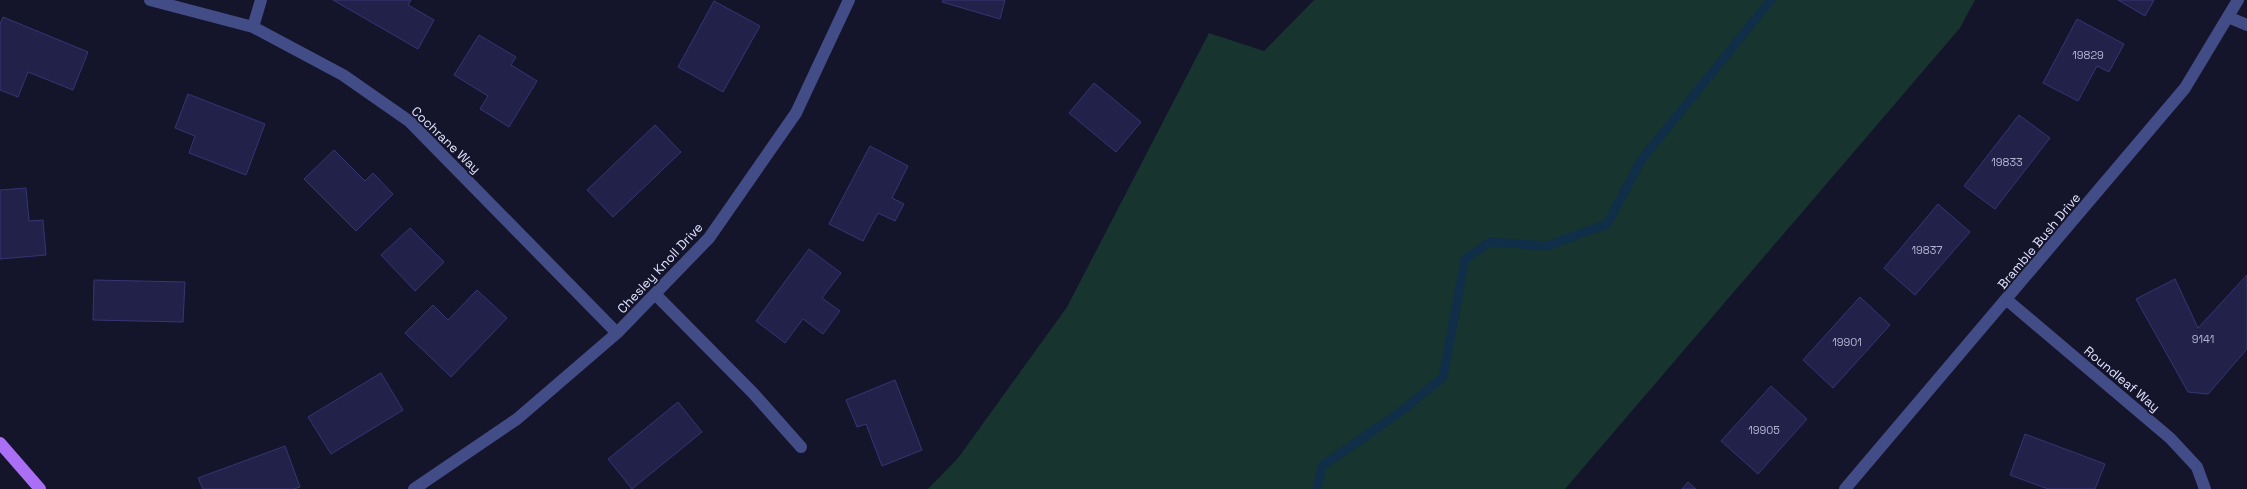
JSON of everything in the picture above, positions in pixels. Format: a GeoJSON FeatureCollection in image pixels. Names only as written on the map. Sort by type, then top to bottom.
{"type":"FeatureCollection","features":[{"type":"Feature","properties":{"kind":"main road"},"geometry":{"type":"LineString","coordinates":[[0,443],[40,489]]}},
{"type":"Feature","properties":{"kind":"street","name":"Cochrane Way"},"geometry":{"type":"LineString","coordinates":[[150,0],[252,27],[343,75],[409,121],[617,333]]}},
{"type":"Feature","properties":{"kind":"street"},"geometry":{"type":"LineString","coordinates":[[252,27],[261,0]]}},
{"type":"Feature","properties":{"kind":"street","name":"Chesley Knoll Drive"},"geometry":{"type":"LineString","coordinates":[[414,489],[517,419],[617,333],[709,238],[796,113],[849,0]]}},
{"type":"Feature","properties":{"kind":"street","name":"Bramble Bush Drive"},"geometry":{"type":"LineString","coordinates":[[1845,489],[2007,300],[2185,88],[2238,0]]}},
{"type":"Feature","properties":{"kind":"street"},"geometry":{"type":"LineString","coordinates":[[2228,17],[2247,26]]}},
{"type":"Feature","properties":{"kind":"street"},"geometry":{"type":"LineString","coordinates":[[655,294],[753,393],[801,447]]}},
{"type":"Feature","properties":{"kind":"street","name":"Roundleaf Way"},"geometry":{"type":"LineString","coordinates":[[2007,300],[2170,438],[2197,467],[2204,489]]}},
{"type":"Feature","properties":{"kind":"green space"},"geometry":{"type":"Polygon","coordinates":[[[1314,0],[1975,0],[1960,28],[1565,489],[928,489],[958,458],[1067,307],[1209,33],[1264,51],[1314,0]]]}},
{"type":"Feature","properties":{"kind":"building"},"geometry":{"type":"Polygon","coordinates":[[[333,0],[411,0],[408,5],[434,20],[418,49],[333,0]]]}},
{"type":"Feature","properties":{"kind":"building"},"geometry":{"type":"Polygon","coordinates":[[[943,0],[1005,0],[1000,19],[942,2],[943,0]]]}},
{"type":"Feature","properties":{"kind":"building"},"geometry":{"type":"Polygon","coordinates":[[[2118,0],[2154,0],[2145,16],[2118,0]]]}},
{"type":"Feature","properties":{"kind":"building"},"geometry":{"type":"Polygon","coordinates":[[[714,1],[760,26],[723,92],[678,67],[714,1]]]}},
{"type":"Feature","properties":{"kind":"building"},"geometry":{"type":"Polygon","coordinates":[[[3,17],[88,52],[73,90],[28,72],[18,97],[0,90],[0,24],[3,17]]]}},
{"type":"Feature","properties":{"kind":"building"},"geometry":{"type":"Polygon","coordinates":[[[2077,19],[2124,44],[2109,72],[2097,66],[2078,101],[2043,83],[2077,19]]]}},
{"type":"Feature","properties":{"kind":"building"},"geometry":{"type":"Polygon","coordinates":[[[479,35],[516,57],[511,65],[537,81],[509,127],[480,109],[488,96],[454,75],[479,35]]]}},
{"type":"Feature","properties":{"kind":"building"},"geometry":{"type":"Polygon","coordinates":[[[1094,83],[1141,122],[1116,152],[1069,113],[1094,83]]]}},
{"type":"Feature","properties":{"kind":"building"},"geometry":{"type":"Polygon","coordinates":[[[188,94],[265,124],[246,175],[189,153],[195,136],[175,128],[188,94]]]}},
{"type":"Feature","properties":{"kind":"building"},"geometry":{"type":"Polygon","coordinates":[[[2019,115],[2050,138],[1995,209],[1964,186],[2019,115]]]}},
{"type":"Feature","properties":{"kind":"building"},"geometry":{"type":"Polygon","coordinates":[[[655,125],[681,152],[613,217],[587,190],[655,125]]]}},
{"type":"Feature","properties":{"kind":"building"},"geometry":{"type":"Polygon","coordinates":[[[870,146],[908,166],[892,198],[904,204],[895,221],[878,213],[863,241],[829,224],[870,146]]]}},
{"type":"Feature","properties":{"kind":"building"},"geometry":{"type":"Polygon","coordinates":[[[334,150],[365,181],[373,173],[393,194],[356,231],[304,179],[334,150]]]}},
{"type":"Feature","properties":{"kind":"building"},"geometry":{"type":"Polygon","coordinates":[[[26,188],[29,221],[43,220],[46,255],[0,259],[0,190],[26,188]]]}},
{"type":"Feature","properties":{"kind":"building"},"geometry":{"type":"Polygon","coordinates":[[[1938,204],[1970,232],[1915,295],[1884,268],[1938,204]]]}},
{"type":"Feature","properties":{"kind":"building"},"geometry":{"type":"Polygon","coordinates":[[[410,228],[444,262],[415,291],[381,255],[410,228]]]}},
{"type":"Feature","properties":{"kind":"building"},"geometry":{"type":"Polygon","coordinates":[[[809,249],[841,273],[822,298],[840,311],[823,334],[803,319],[785,343],[756,321],[809,249]]]}},
{"type":"Feature","properties":{"kind":"building"},"geometry":{"type":"Polygon","coordinates":[[[2247,275],[2247,349],[2208,394],[2188,392],[2136,299],[2175,279],[2198,328],[2247,275]]]}},
{"type":"Feature","properties":{"kind":"building"},"geometry":{"type":"Polygon","coordinates":[[[94,280],[185,282],[183,322],[93,320],[94,280]]]}},
{"type":"Feature","properties":{"kind":"building"},"geometry":{"type":"Polygon","coordinates":[[[477,290],[507,318],[451,377],[405,333],[433,305],[448,320],[477,290]]]}},
{"type":"Feature","properties":{"kind":"building"},"geometry":{"type":"Polygon","coordinates":[[[1860,297],[1890,325],[1833,388],[1803,360],[1860,297]]]}},
{"type":"Feature","properties":{"kind":"building"},"geometry":{"type":"Polygon","coordinates":[[[381,373],[403,410],[331,454],[308,417],[381,373]]]}},
{"type":"Feature","properties":{"kind":"building"},"geometry":{"type":"Polygon","coordinates":[[[895,380],[922,450],[882,466],[866,424],[857,427],[846,400],[895,380]]]}},
{"type":"Feature","properties":{"kind":"building"},"geometry":{"type":"Polygon","coordinates":[[[1771,386],[1807,419],[1758,474],[1721,441],[1771,386]]]}},
{"type":"Feature","properties":{"kind":"building"},"geometry":{"type":"Polygon","coordinates":[[[678,402],[702,432],[632,489],[608,459],[678,402]]]}},
{"type":"Feature","properties":{"kind":"building"},"geometry":{"type":"Polygon","coordinates":[[[2025,434],[2105,464],[2095,489],[2048,489],[2010,475],[2025,434]]]}},
{"type":"Feature","properties":{"kind":"building"},"geometry":{"type":"Polygon","coordinates":[[[285,446],[300,487],[294,489],[203,489],[198,478],[285,446]]]}},
{"type":"Feature","properties":{"kind":"building"},"geometry":{"type":"Polygon","coordinates":[[[1688,482],[1696,489],[1682,489],[1688,482]]]}},
{"type":"Feature","properties":{"kind":"waterway"},"geometry":{"type":"LineString","coordinates":[[1317,489],[1322,466],[1399,413],[1443,377],[1465,259],[1490,242],[1547,246],[1607,224],[1642,159],[1771,0]]}}]}
